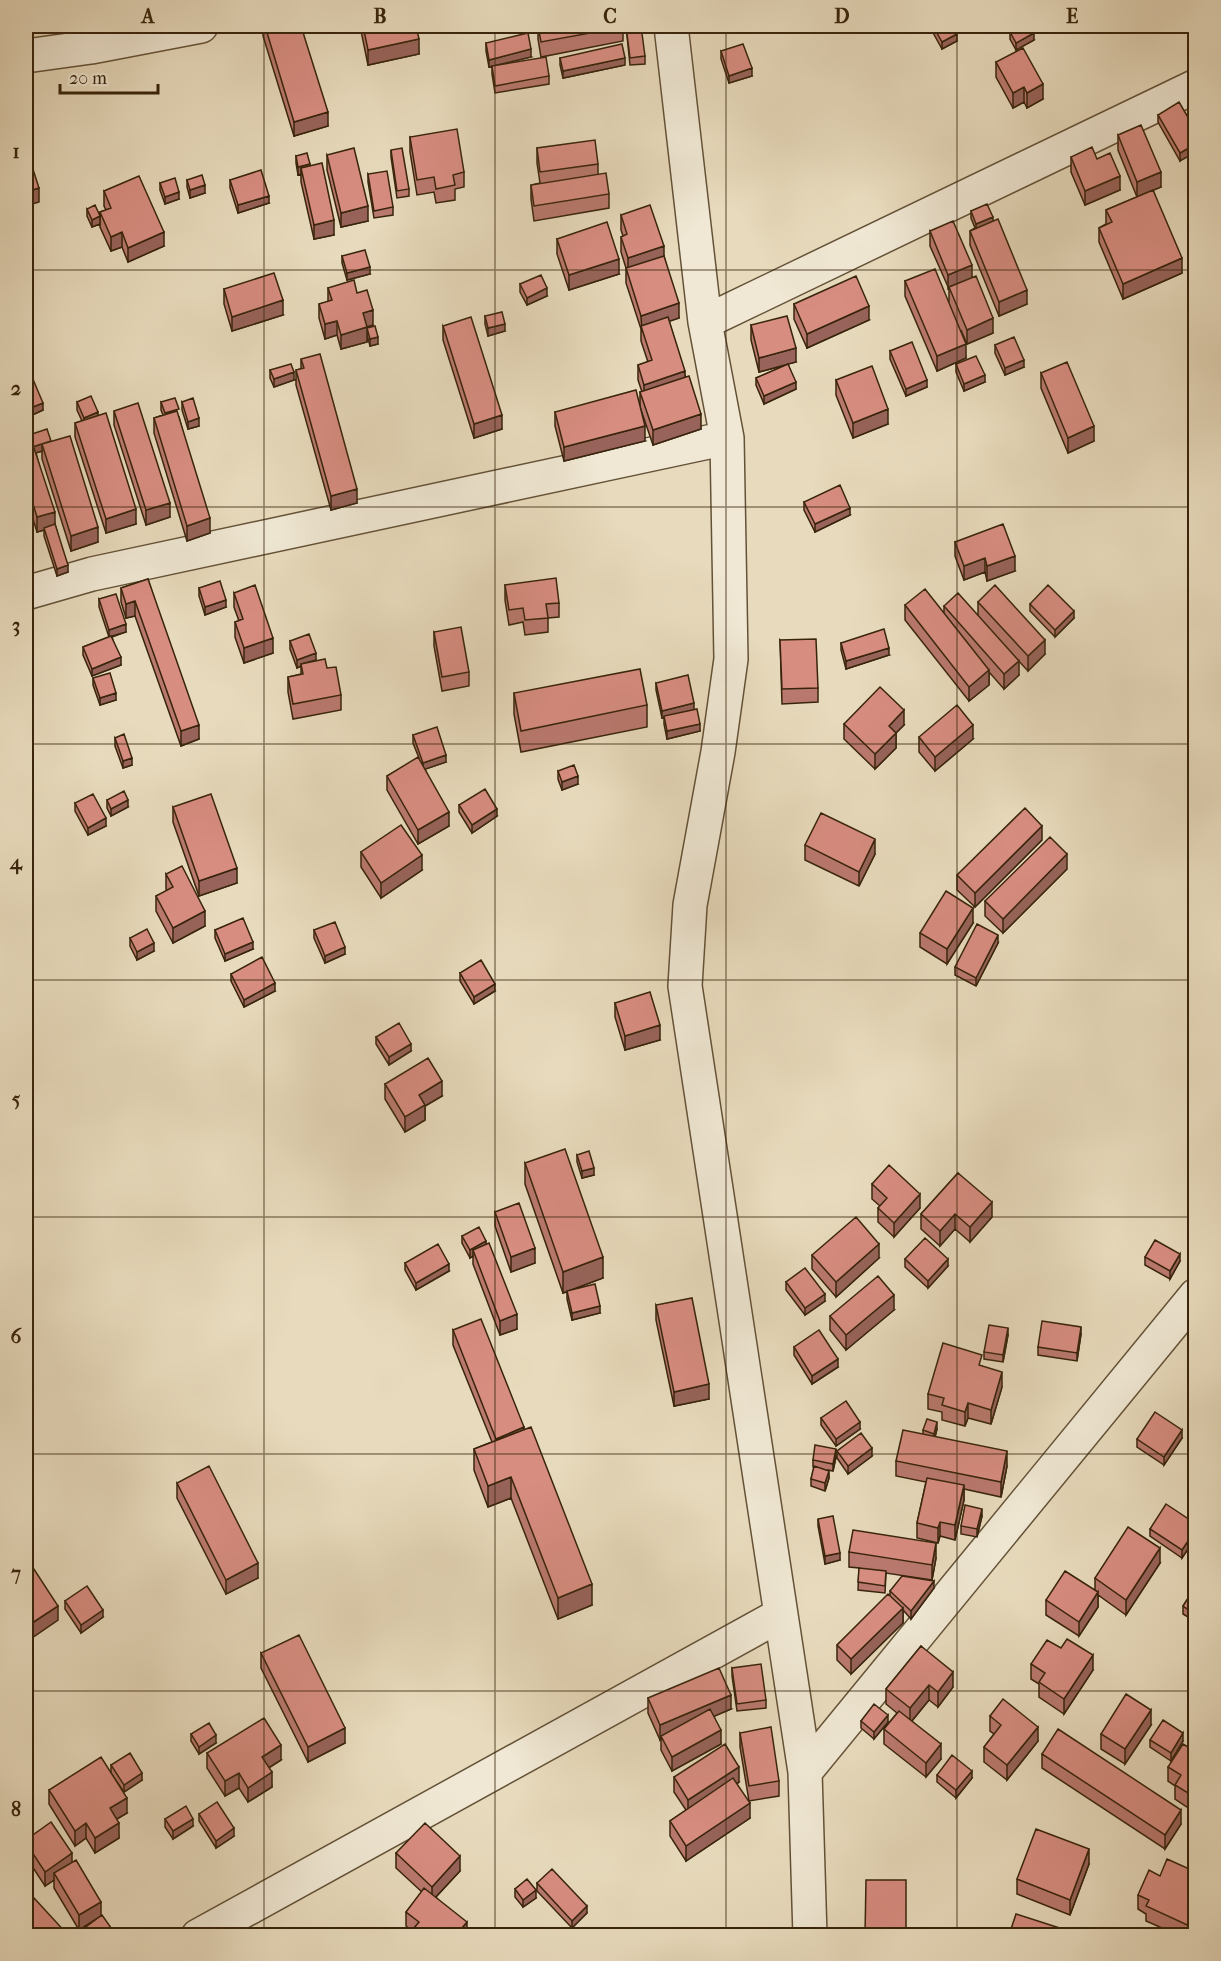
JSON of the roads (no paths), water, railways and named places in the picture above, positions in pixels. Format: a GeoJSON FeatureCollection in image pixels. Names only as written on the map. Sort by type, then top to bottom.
{"type":"FeatureCollection","features":[{"type":"Feature","properties":{"kind":"street"},"geometry":{"type":"LineString","coordinates":[[26,56],[91,47],[201,26]]}},
{"type":"Feature","properties":{"kind":"street"},"geometry":{"type":"LineString","coordinates":[[671,26],[705,322],[727,438],[731,659],[718,752],[690,905],[685,986],[805,1772],[810,1935]]}},
{"type":"Feature","properties":{"kind":"street"},"geometry":{"type":"LineString","coordinates":[[705,322],[1196,86]]}},
{"type":"Feature","properties":{"kind":"street"},"geometry":{"type":"LineString","coordinates":[[26,593],[104,571],[727,438]]}},
{"type":"Feature","properties":{"kind":"street"},"geometry":{"type":"LineString","coordinates":[[805,1772],[1196,1295]]}},
{"type":"Feature","properties":{"kind":"street"},"geometry":{"type":"LineString","coordinates":[[198,1935],[780,1615]]}}]}
